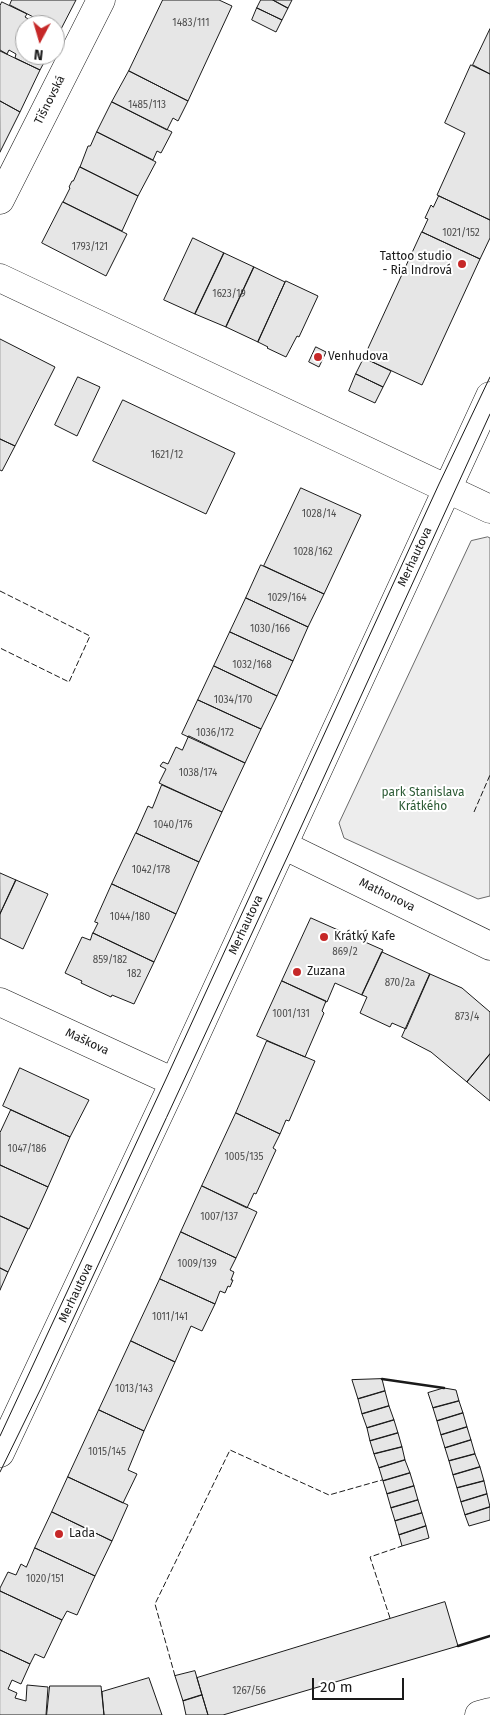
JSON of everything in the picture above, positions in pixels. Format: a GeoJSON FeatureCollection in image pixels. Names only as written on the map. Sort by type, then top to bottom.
{"type":"FeatureCollection","features":[{"type":"Feature","properties":{"kind":"street","name":"Tišnovská"},"geometry":{"type":"LineString","coordinates":[[0,200],[101,0]]}},
{"type":"Feature","properties":{"kind":"street"},"geometry":{"type":"LineString","coordinates":[[0,278],[490,509]]}},
{"type":"Feature","properties":{"kind":"street","name":"Merhautova"},"geometry":{"type":"LineString","coordinates":[[0,1453],[174,1082],[490,396]]}},
{"type":"Feature","properties":{"kind":"street","name":"Mathonova"},"geometry":{"type":"LineString","coordinates":[[283,845],[490,946]]}},
{"type":"Feature","properties":{"kind":"street","name":"Maškova"},"geometry":{"type":"LineString","coordinates":[[0,1002],[174,1082]]}},
{"type":"Feature","properties":{"kind":"street"},"geometry":{"type":"LineString","coordinates":[[479,1715],[490,1712]]}},
{"type":"Feature","properties":{"kind":"shaded area","name":"park Stanislava Krátkého"},"geometry":{"type":"Polygon","coordinates":[[[490,538],[490,896],[478,899],[344,838],[339,823],[471,541],[490,538]]]}},
{"type":"Feature","properties":{"kind":"building"},"geometry":{"type":"Polygon","coordinates":[[[12,0],[76,0],[65,21],[65,15],[30,15],[10,5],[12,0]]]}},
{"type":"Feature","properties":{"kind":"building"},"geometry":{"type":"Polygon","coordinates":[[[163,0],[219,0],[232,6],[188,101],[129,71],[163,0]]]}},
{"type":"Feature","properties":{"kind":"building"},"geometry":{"type":"Polygon","coordinates":[[[261,0],[273,0],[288,8],[282,20],[257,8],[261,0]]]}},
{"type":"Feature","properties":{"kind":"building"},"geometry":{"type":"Polygon","coordinates":[[[273,0],[292,0],[288,8],[273,0]]]}},
{"type":"Feature","properties":{"kind":"building"},"geometry":{"type":"Polygon","coordinates":[[[2,2],[27,14],[15,15],[15,53],[9,50],[7,54],[0,50],[0,6],[2,2]]]}},
{"type":"Feature","properties":{"kind":"building"},"geometry":{"type":"Polygon","coordinates":[[[257,8],[282,20],[276,32],[252,20],[257,8]]]}},
{"type":"Feature","properties":{"kind":"building"},"geometry":{"type":"Polygon","coordinates":[[[490,29],[490,74],[473,65],[490,29]]]}},
{"type":"Feature","properties":{"kind":"building"},"geometry":{"type":"Polygon","coordinates":[[[0,51],[15,58],[15,65],[29,65],[40,70],[20,112],[0,101],[0,51]]]}},
{"type":"Feature","properties":{"kind":"building"},"geometry":{"type":"Polygon","coordinates":[[[30,65],[43,65],[40,70],[30,65]]]}},
{"type":"Feature","properties":{"kind":"building"},"geometry":{"type":"Polygon","coordinates":[[[471,65],[490,74],[490,220],[437,195],[465,133],[445,123],[471,65]]]}},
{"type":"Feature","properties":{"kind":"building"},"geometry":{"type":"Polygon","coordinates":[[[129,71],[188,101],[178,121],[173,118],[167,130],[112,102],[129,71]]]}},
{"type":"Feature","properties":{"kind":"building"},"geometry":{"type":"Polygon","coordinates":[[[0,101],[20,112],[0,152],[0,101]]]}},
{"type":"Feature","properties":{"kind":"building"},"geometry":{"type":"Polygon","coordinates":[[[112,102],[172,132],[161,153],[157,151],[153,160],[97,132],[112,102]]]}},
{"type":"Feature","properties":{"kind":"building"},"geometry":{"type":"Polygon","coordinates":[[[97,132],[156,162],[138,196],[80,167],[88,146],[90,146],[97,132]]]}},
{"type":"Feature","properties":{"kind":"building"},"geometry":{"type":"Polygon","coordinates":[[[80,167],[138,196],[122,231],[63,202],[80,167]]]}},
{"type":"Feature","properties":{"kind":"building"},"geometry":{"type":"Polygon","coordinates":[[[439,196],[490,220],[490,238],[480,259],[422,232],[428,219],[425,218],[431,205],[433,207],[439,196]]]}},
{"type":"Feature","properties":{"kind":"building"},"geometry":{"type":"Polygon","coordinates":[[[63,202],[127,234],[106,276],[42,243],[63,202]]]}},
{"type":"Feature","properties":{"kind":"building"},"geometry":{"type":"Polygon","coordinates":[[[422,232],[480,259],[422,385],[364,358],[422,232]]]}},
{"type":"Feature","properties":{"kind":"building"},"geometry":{"type":"Polygon","coordinates":[[[193,238],[224,253],[195,314],[164,300],[193,238]]]}},
{"type":"Feature","properties":{"kind":"building"},"geometry":{"type":"Polygon","coordinates":[[[224,253],[254,267],[226,327],[195,314],[224,253]]]}},
{"type":"Feature","properties":{"kind":"building"},"geometry":{"type":"Polygon","coordinates":[[[254,267],[285,282],[258,342],[226,327],[254,267]]]}},
{"type":"Feature","properties":{"kind":"building"},"geometry":{"type":"Polygon","coordinates":[[[286,281],[318,296],[299,337],[297,336],[286,357],[258,342],[286,281]]]}},
{"type":"Feature","properties":{"kind":"building"},"geometry":{"type":"Polygon","coordinates":[[[0,339],[55,367],[15,446],[0,439],[0,339]]]}},
{"type":"Feature","properties":{"kind":"building","name":"Venhudova"},"geometry":{"type":"Polygon","coordinates":[[[316,347],[326,352],[319,367],[309,362],[316,347]]]}},
{"type":"Feature","properties":{"kind":"building"},"geometry":{"type":"Polygon","coordinates":[[[364,358],[391,371],[383,387],[356,374],[364,358]]]}},
{"type":"Feature","properties":{"kind":"building"},"geometry":{"type":"Polygon","coordinates":[[[356,374],[383,387],[375,403],[349,391],[356,374]]]}},
{"type":"Feature","properties":{"kind":"building"},"geometry":{"type":"Polygon","coordinates":[[[78,377],[100,387],[77,436],[55,425],[78,377]]]}},
{"type":"Feature","properties":{"kind":"building"},"geometry":{"type":"Polygon","coordinates":[[[123,400],[235,453],[206,514],[93,461],[123,400]]]}},
{"type":"Feature","properties":{"kind":"building"},"geometry":{"type":"Polygon","coordinates":[[[0,439],[15,446],[2,471],[0,470],[0,439]]]}},
{"type":"Feature","properties":{"kind":"building"},"geometry":{"type":"Polygon","coordinates":[[[301,488],[361,515],[324,594],[264,566],[301,488]]]}},
{"type":"Feature","properties":{"kind":"building"},"geometry":{"type":"Polygon","coordinates":[[[261,565],[324,594],[308,627],[246,598],[261,565]]]}},
{"type":"Feature","properties":{"kind":"building"},"geometry":{"type":"Polygon","coordinates":[[[246,598],[308,627],[293,661],[230,632],[246,598]]]}},
{"type":"Feature","properties":{"kind":"building"},"geometry":{"type":"Polygon","coordinates":[[[230,632],[293,661],[277,696],[214,666],[230,632]]]}},
{"type":"Feature","properties":{"kind":"building"},"geometry":{"type":"Polygon","coordinates":[[[214,666],[277,696],[261,729],[198,700],[214,666]]]}},
{"type":"Feature","properties":{"kind":"building"},"geometry":{"type":"Polygon","coordinates":[[[198,700],[261,729],[245,763],[182,734],[198,700]]]}},
{"type":"Feature","properties":{"kind":"building"},"geometry":{"type":"Polygon","coordinates":[[[189,736],[245,763],[222,812],[159,783],[166,769],[160,766],[163,762],[168,764],[176,747],[182,750],[189,736]]]}},
{"type":"Feature","properties":{"kind":"building"},"geometry":{"type":"Polygon","coordinates":[[[162,785],[222,812],[199,862],[136,833],[148,806],[152,808],[162,785]]]}},
{"type":"Feature","properties":{"kind":"building"},"geometry":{"type":"Polygon","coordinates":[[[136,833],[199,862],[176,914],[112,884],[136,833]]]}},
{"type":"Feature","properties":{"kind":"building"},"geometry":{"type":"Polygon","coordinates":[[[0,873],[16,880],[0,914],[0,873]]]}},
{"type":"Feature","properties":{"kind":"building"},"geometry":{"type":"Polygon","coordinates":[[[16,880],[48,894],[23,949],[0,938],[0,914],[16,880]]]}},
{"type":"Feature","properties":{"kind":"building"},"geometry":{"type":"Polygon","coordinates":[[[112,884],[176,914],[154,962],[93,933],[98,923],[95,922],[112,884]]]}},
{"type":"Feature","properties":{"kind":"building"},"geometry":{"type":"Polygon","coordinates":[[[311,918],[383,950],[362,995],[335,983],[327,1002],[282,981],[311,918]]]}},
{"type":"Feature","properties":{"kind":"building"},"geometry":{"type":"Polygon","coordinates":[[[93,933],[154,962],[134,1004],[112,995],[111,997],[65,973],[82,937],[90,940],[93,933]]]}},
{"type":"Feature","properties":{"kind":"building"},"geometry":{"type":"Polygon","coordinates":[[[382,952],[430,974],[406,1029],[392,1023],[390,1027],[360,1013],[367,997],[362,995],[382,952]]]}},
{"type":"Feature","properties":{"kind":"building"},"geometry":{"type":"Polygon","coordinates":[[[430,974],[462,988],[490,1012],[490,1054],[467,1082],[431,1052],[402,1037],[430,974]]]}},
{"type":"Feature","properties":{"kind":"building"},"geometry":{"type":"Polygon","coordinates":[[[282,981],[326,1001],[322,1011],[324,1013],[305,1057],[257,1036],[282,981]]]}},
{"type":"Feature","properties":{"kind":"building"},"geometry":{"type":"Polygon","coordinates":[[[267,1041],[315,1061],[289,1121],[286,1120],[280,1134],[236,1113],[267,1041]]]}},
{"type":"Feature","properties":{"kind":"building"},"geometry":{"type":"Polygon","coordinates":[[[490,1054],[490,1101],[467,1082],[490,1054]]]}},
{"type":"Feature","properties":{"kind":"building"},"geometry":{"type":"Polygon","coordinates":[[[20,1068],[89,1100],[70,1137],[3,1106],[20,1068]]]}},
{"type":"Feature","properties":{"kind":"building"},"geometry":{"type":"Polygon","coordinates":[[[11,1110],[70,1137],[48,1187],[0,1165],[0,1133],[11,1110]]]}},
{"type":"Feature","properties":{"kind":"building"},"geometry":{"type":"Polygon","coordinates":[[[236,1113],[280,1134],[273,1148],[276,1150],[256,1194],[254,1193],[247,1208],[202,1186],[236,1113]]]}},
{"type":"Feature","properties":{"kind":"building"},"geometry":{"type":"Polygon","coordinates":[[[0,1165],[48,1187],[29,1229],[0,1216],[0,1165]]]}},
{"type":"Feature","properties":{"kind":"building"},"geometry":{"type":"Polygon","coordinates":[[[202,1186],[257,1212],[236,1258],[181,1232],[202,1186]]]}},
{"type":"Feature","properties":{"kind":"building"},"geometry":{"type":"Polygon","coordinates":[[[0,1216],[28,1229],[8,1272],[0,1268],[0,1216]]]}},
{"type":"Feature","properties":{"kind":"building"},"geometry":{"type":"Polygon","coordinates":[[[181,1232],[236,1258],[230,1270],[234,1272],[230,1287],[228,1286],[225,1293],[220,1291],[215,1304],[160,1279],[181,1232]]]}},
{"type":"Feature","properties":{"kind":"building"},"geometry":{"type":"Polygon","coordinates":[[[0,1268],[8,1272],[0,1290],[0,1268]]]}},
{"type":"Feature","properties":{"kind":"building"},"geometry":{"type":"Polygon","coordinates":[[[160,1279],[215,1304],[202,1331],[191,1326],[175,1362],[131,1341],[160,1279]]]}},
{"type":"Feature","properties":{"kind":"building"},"geometry":{"type":"Polygon","coordinates":[[[131,1341],[175,1362],[144,1431],[99,1410],[131,1341]]]}},
{"type":"Feature","properties":{"kind":"building"},"geometry":{"type":"Polygon","coordinates":[[[382,1379],[385,1391],[358,1399],[352,1380],[382,1379]]]}},
{"type":"Feature","properties":{"kind":"building"},"geometry":{"type":"Polygon","coordinates":[[[444,1388],[456,1390],[459,1401],[433,1408],[428,1393],[444,1388]]]}},
{"type":"Feature","properties":{"kind":"building"},"geometry":{"type":"Polygon","coordinates":[[[385,1391],[389,1406],[362,1414],[358,1399],[385,1391]]]}},
{"type":"Feature","properties":{"kind":"building"},"geometry":{"type":"Polygon","coordinates":[[[459,1401],[463,1413],[437,1421],[433,1408],[459,1401]]]}},
{"type":"Feature","properties":{"kind":"building"},"geometry":{"type":"Polygon","coordinates":[[[389,1406],[394,1420],[367,1428],[362,1414],[389,1406]]]}},
{"type":"Feature","properties":{"kind":"building"},"geometry":{"type":"Polygon","coordinates":[[[99,1410],[144,1431],[128,1470],[137,1474],[123,1503],[68,1477],[99,1410]]]}},
{"type":"Feature","properties":{"kind":"building"},"geometry":{"type":"Polygon","coordinates":[[[463,1413],[467,1427],[441,1435],[437,1421],[463,1413]]]}},
{"type":"Feature","properties":{"kind":"building"},"geometry":{"type":"Polygon","coordinates":[[[394,1420],[398,1433],[370,1441],[367,1428],[394,1420]]]}},
{"type":"Feature","properties":{"kind":"building"},"geometry":{"type":"Polygon","coordinates":[[[467,1427],[471,1440],[445,1448],[441,1435],[467,1427]]]}},
{"type":"Feature","properties":{"kind":"building"},"geometry":{"type":"Polygon","coordinates":[[[398,1433],[402,1447],[374,1454],[370,1441],[398,1433]]]}},
{"type":"Feature","properties":{"kind":"building"},"geometry":{"type":"Polygon","coordinates":[[[471,1440],[475,1454],[449,1461],[445,1448],[471,1440]]]}},
{"type":"Feature","properties":{"kind":"building"},"geometry":{"type":"Polygon","coordinates":[[[402,1447],[405,1460],[379,1468],[374,1454],[402,1447]]]}},
{"type":"Feature","properties":{"kind":"building"},"geometry":{"type":"Polygon","coordinates":[[[475,1454],[480,1467],[453,1475],[449,1461],[475,1454]]]}},
{"type":"Feature","properties":{"kind":"building"},"geometry":{"type":"Polygon","coordinates":[[[405,1460],[410,1473],[383,1481],[379,1468],[405,1460]]]}},
{"type":"Feature","properties":{"kind":"building"},"geometry":{"type":"Polygon","coordinates":[[[480,1467],[484,1481],[457,1488],[453,1475],[480,1467]]]}},
{"type":"Feature","properties":{"kind":"building"},"geometry":{"type":"Polygon","coordinates":[[[410,1473],[414,1486],[387,1494],[383,1481],[410,1473]]]}},
{"type":"Feature","properties":{"kind":"building"},"geometry":{"type":"Polygon","coordinates":[[[68,1477],[128,1505],[112,1541],[52,1512],[68,1477]]]}},
{"type":"Feature","properties":{"kind":"building"},"geometry":{"type":"Polygon","coordinates":[[[484,1481],[487,1494],[461,1502],[457,1488],[484,1481]]]}},
{"type":"Feature","properties":{"kind":"building"},"geometry":{"type":"Polygon","coordinates":[[[414,1486],[418,1500],[391,1508],[387,1494],[414,1486]]]}},
{"type":"Feature","properties":{"kind":"building"},"geometry":{"type":"Polygon","coordinates":[[[487,1494],[490,1507],[465,1515],[461,1502],[487,1494]]]}},
{"type":"Feature","properties":{"kind":"building"},"geometry":{"type":"Polygon","coordinates":[[[418,1500],[422,1513],[395,1521],[391,1508],[418,1500]]]}},
{"type":"Feature","properties":{"kind":"building"},"geometry":{"type":"Polygon","coordinates":[[[490,1507],[490,1520],[469,1526],[465,1515],[490,1507]]]}},
{"type":"Feature","properties":{"kind":"building"},"geometry":{"type":"Polygon","coordinates":[[[52,1512],[112,1541],[95,1576],[35,1548],[52,1512]]]}},
{"type":"Feature","properties":{"kind":"building"},"geometry":{"type":"Polygon","coordinates":[[[422,1513],[426,1526],[399,1535],[395,1521],[422,1513]]]}},
{"type":"Feature","properties":{"kind":"building"},"geometry":{"type":"Polygon","coordinates":[[[426,1526],[429,1538],[402,1546],[399,1535],[426,1526]]]}},
{"type":"Feature","properties":{"kind":"building"},"geometry":{"type":"Polygon","coordinates":[[[35,1548],[95,1576],[77,1615],[67,1611],[62,1620],[0,1591],[8,1572],[16,1575],[21,1564],[26,1567],[35,1548]]]}},
{"type":"Feature","properties":{"kind":"building"},"geometry":{"type":"Polygon","coordinates":[[[0,1591],[62,1620],[44,1658],[35,1654],[30,1664],[0,1650],[0,1591]]]}},
{"type":"Feature","properties":{"kind":"building"},"geometry":{"type":"Polygon","coordinates":[[[445,1602],[458,1646],[223,1715],[208,1715],[197,1678],[445,1602]]]}},
{"type":"Feature","properties":{"kind":"building"},"geometry":{"type":"Polygon","coordinates":[[[0,1650],[30,1664],[21,1684],[12,1680],[8,1689],[17,1693],[15,1698],[26,1701],[27,1685],[48,1687],[46,1715],[0,1715],[0,1650]]]}},
{"type":"Feature","properties":{"kind":"building"},"geometry":{"type":"Polygon","coordinates":[[[195,1671],[202,1695],[183,1701],[175,1676],[195,1671]]]}},
{"type":"Feature","properties":{"kind":"building"},"geometry":{"type":"Polygon","coordinates":[[[149,1678],[162,1715],[104,1715],[102,1692],[149,1678]]]}},
{"type":"Feature","properties":{"kind":"building"},"geometry":{"type":"Polygon","coordinates":[[[50,1686],[101,1686],[104,1715],[47,1715],[50,1686]]]}},
{"type":"Feature","properties":{"kind":"building"},"geometry":{"type":"Polygon","coordinates":[[[202,1695],[208,1715],[186,1715],[183,1701],[202,1695]]]}},
{"type":"Feature","properties":{"kind":"tram line"},"geometry":{"type":"LineString","coordinates":[[0,1436],[490,377]]}},
{"type":"Feature","properties":{"kind":"tram line"},"geometry":{"type":"LineString","coordinates":[[0,1472],[42,1386],[291,849],[490,414]]}},
{"type":"Feature","properties":{"kind":"fence"},"geometry":{"type":"LineString","coordinates":[[0,591],[90,636],[69,682],[0,648]]}},
{"type":"Feature","properties":{"kind":"fence"},"geometry":{"type":"LineString","coordinates":[[474,812],[490,775]]}},
{"type":"Feature","properties":{"kind":"fence"},"geometry":{"type":"LineString","coordinates":[[175,1676],[155,1604],[230,1450],[329,1495],[382,1480]]}},
{"type":"Feature","properties":{"kind":"fence"},"geometry":{"type":"LineString","coordinates":[[390,1618],[370,1557],[402,1546]]}},
{"type":"Feature","properties":{"kind":"wall"},"geometry":{"type":"LineString","coordinates":[[382,1379],[444,1388]]}},
{"type":"Feature","properties":{"kind":"wall"},"geometry":{"type":"LineString","coordinates":[[458,1646],[490,1636]]}},
{"type":"Feature","properties":{"kind":"place","name":"Tattoo studio - Ria Indrová"},"geometry":{"type":"Point","coordinates":[462,264]}},
{"type":"Feature","properties":{"kind":"place","name":"Venhudova"},"geometry":{"type":"Point","coordinates":[318,357]}},
{"type":"Feature","properties":{"kind":"place","name":"Krátký Kafe"},"geometry":{"type":"Point","coordinates":[324,937]}},
{"type":"Feature","properties":{"kind":"place","name":"Zuzana"},"geometry":{"type":"Point","coordinates":[297,972]}},
{"type":"Feature","properties":{"kind":"place","name":"Lada"},"geometry":{"type":"Point","coordinates":[59,1534]}}]}
